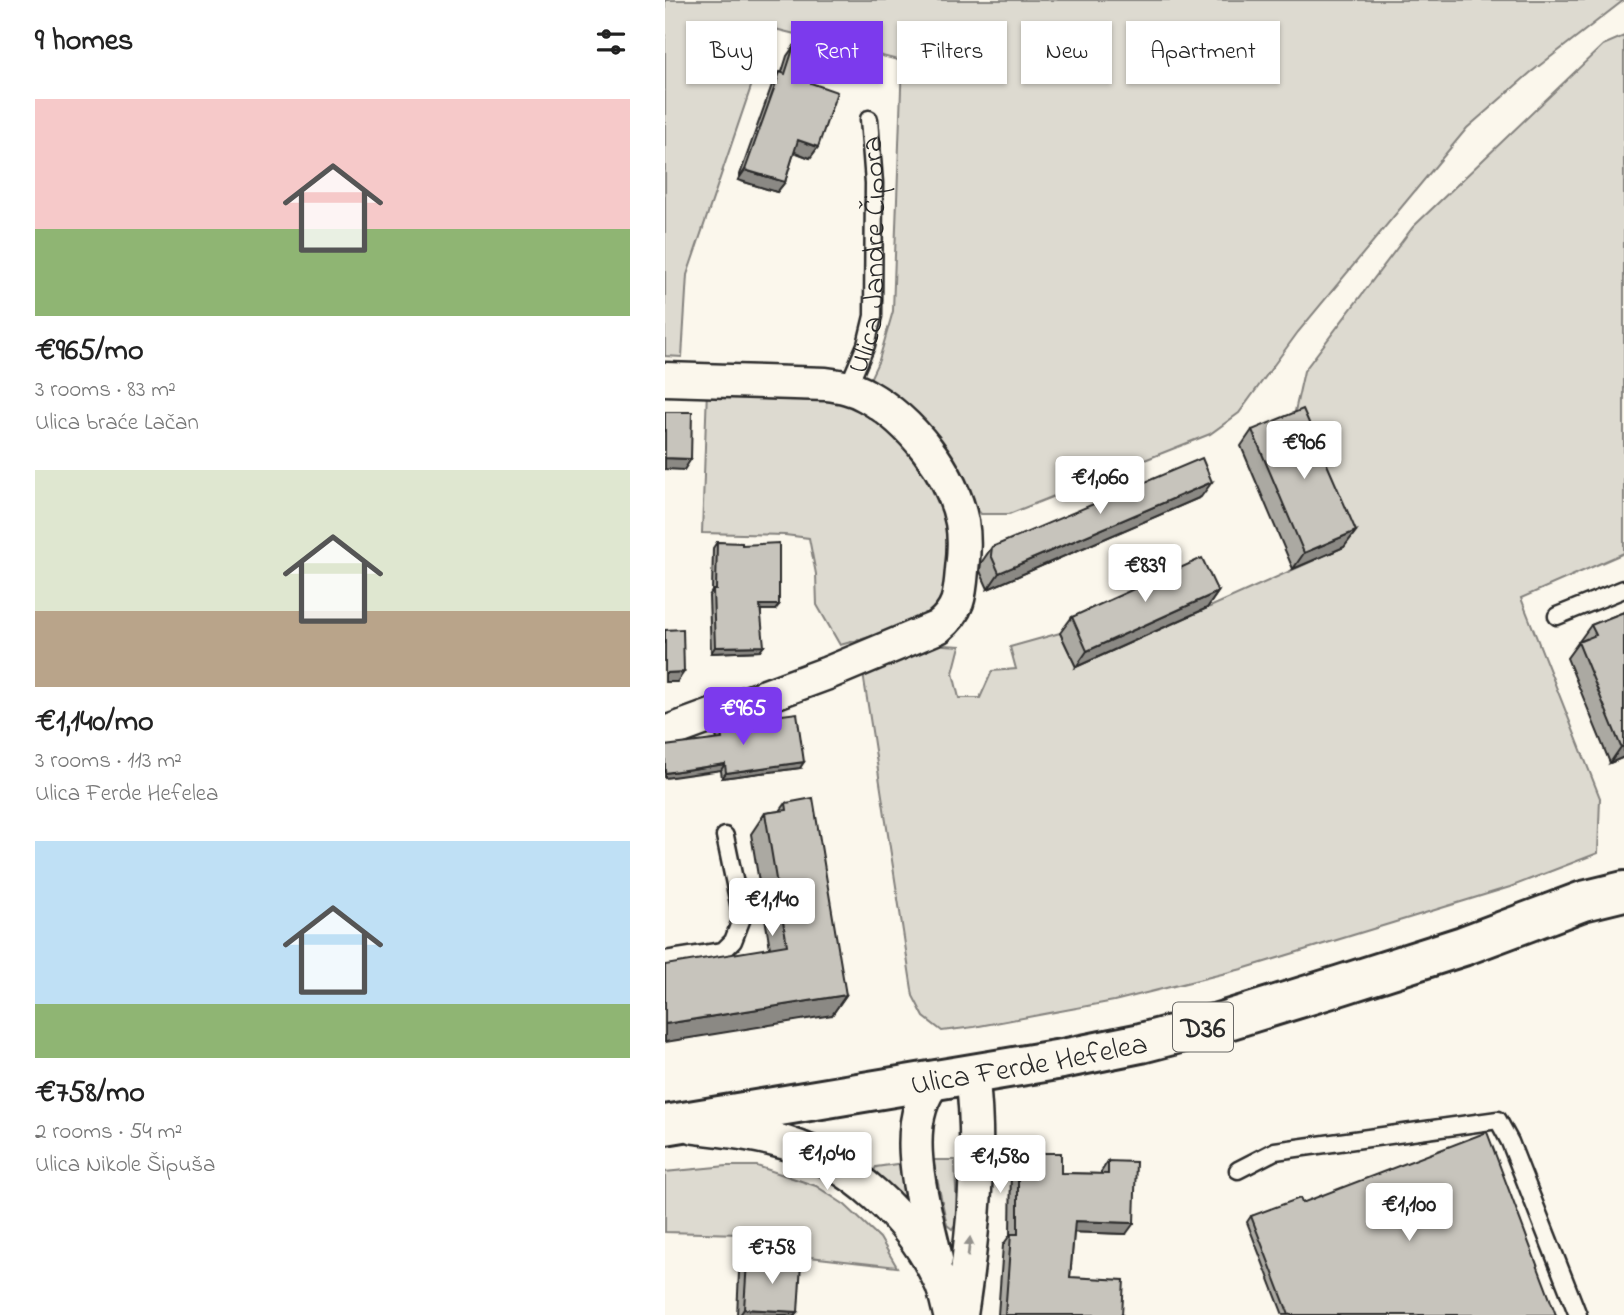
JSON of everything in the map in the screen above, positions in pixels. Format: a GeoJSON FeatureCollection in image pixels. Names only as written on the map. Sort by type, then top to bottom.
{"type":"FeatureCollection","features":[{"type":"Feature","properties":{"kind":"main road","name":"Ulica Ferde Hefelea"},"geometry":{"type":"LineString","coordinates":[[1583,901],[1624,876]]}},
{"type":"Feature","properties":{"kind":"main road","name":"Ulica Ferde Hefelea"},"geometry":{"type":"LineString","coordinates":[[669,1124],[1103,1051],[1218,1023],[1463,946],[1583,901],[1624,891]]}},
{"type":"Feature","properties":{"kind":"street","name":"Ulica Jandre Čipora"},"geometry":{"type":"LineString","coordinates":[[665,379],[826,384],[848,387],[866,395],[902,423],[944,475],[962,522],[964,542],[960,592],[952,616],[938,627],[828,673],[665,733]]}},
{"type":"Feature","properties":{"kind":"street"},"geometry":{"type":"LineString","coordinates":[[950,1315],[916,1156],[915,1136],[920,1103],[926,1091],[954,1077],[975,1100],[977,1153],[961,1315]]}},
{"type":"Feature","properties":{"kind":"street"},"geometry":{"type":"LineString","coordinates":[[669,1124],[759,1136],[789,1144],[824,1159],[850,1175],[902,1222],[923,1248],[941,1281]]}},
{"type":"Feature","properties":{"kind":"lane","name":"Ulica Jandre Čipora"},"geometry":{"type":"LineString","coordinates":[[848,387],[866,345],[873,316],[874,183],[869,119]]}},
{"type":"Feature","properties":{"kind":"lane"},"geometry":{"type":"LineString","coordinates":[[1557,616],[1624,589]]}},
{"type":"Feature","properties":{"kind":"lane"},"geometry":{"type":"LineString","coordinates":[[665,960],[723,951],[733,941],[742,918],[725,836]]}},
{"type":"Feature","properties":{"kind":"lane"},"geometry":{"type":"LineString","coordinates":[[1238,1170],[1275,1150],[1498,1120],[1510,1142],[1578,1315]]}},
{"type":"Feature","properties":{"kind":"shaded area"},"geometry":{"type":"Polygon","coordinates":[[[665,0],[1624,0],[1530,73],[1467,128],[1298,332],[1239,413],[1210,434],[1009,514],[981,514],[870,379],[879,360],[893,311],[901,84],[1007,84],[1007,21],[897,21],[897,60],[883,56],[883,21],[791,21],[791,33],[777,30],[777,21],[686,21],[686,84],[752,84],[687,275],[682,357],[665,356],[665,0]]]}},
{"type":"Feature","properties":{"kind":"shaded area"},"geometry":{"type":"Polygon","coordinates":[[[1624,36],[1624,553],[1521,598],[1600,798],[1598,853],[1510,887],[1242,969],[1114,1001],[942,1031],[924,1017],[913,996],[863,673],[927,644],[960,646],[953,673],[959,698],[980,698],[992,671],[1016,669],[1010,647],[1060,633],[1076,667],[1344,547],[1292,425],[1304,371],[1413,227],[1603,45],[1624,36]]]}},
{"type":"Feature","properties":{"kind":"shaded area"},"geometry":{"type":"Polygon","coordinates":[[[707,389],[858,402],[917,453],[946,500],[953,536],[949,585],[934,610],[906,627],[840,645],[817,605],[816,574],[809,538],[702,533],[707,389]]]}},
{"type":"Feature","properties":{"kind":"shaded area"},"geometry":{"type":"Polygon","coordinates":[[[933,1160],[955,1160],[957,1222],[952,1229],[947,1225],[933,1160]]]}},
{"type":"Feature","properties":{"kind":"shaded area"},"geometry":{"type":"Polygon","coordinates":[[[904,1163],[912,1213],[873,1172],[876,1167],[904,1163]]]}},
{"type":"Feature","properties":{"kind":"shaded area"},"geometry":{"type":"Polygon","coordinates":[[[757,1166],[816,1186],[845,1205],[880,1238],[897,1267],[775,1253],[741,1234],[665,1232],[665,1172],[757,1166]]]}},
{"type":"Feature","properties":{"kind":"building"},"geometry":{"type":"Polygon","coordinates":[[[791,55],[791,84],[814,84],[837,92],[818,147],[798,140],[785,182],[745,170],[780,72],[785,74],[791,55]]]}},
{"type":"Feature","properties":{"kind":"building"},"geometry":{"type":"Polygon","coordinates":[[[1303,409],[1356,531],[1304,553],[1252,430],[1303,409]]]}},
{"type":"Feature","properties":{"kind":"building"},"geometry":{"type":"Polygon","coordinates":[[[665,412],[692,412],[691,459],[665,458],[665,412]]]}},
{"type":"Feature","properties":{"kind":"building"},"geometry":{"type":"Polygon","coordinates":[[[1202,458],[1212,482],[999,573],[991,555],[992,547],[1202,458]]]}},
{"type":"Feature","properties":{"kind":"building"},"geometry":{"type":"Polygon","coordinates":[[[717,542],[742,545],[779,543],[779,605],[760,605],[764,646],[715,647],[713,590],[716,590],[717,542]]]}},
{"type":"Feature","properties":{"kind":"building"},"geometry":{"type":"Polygon","coordinates":[[[1202,558],[1218,592],[1087,651],[1072,617],[1202,558]]]}},
{"type":"Feature","properties":{"kind":"building"},"geometry":{"type":"Polygon","coordinates":[[[1624,612],[1624,746],[1621,747],[1578,642],[1596,635],[1591,625],[1624,612]]]}},
{"type":"Feature","properties":{"kind":"building"},"geometry":{"type":"Polygon","coordinates":[[[683,629],[684,672],[665,673],[665,630],[683,629]]]}},
{"type":"Feature","properties":{"kind":"building"},"geometry":{"type":"Polygon","coordinates":[[[797,713],[804,762],[726,773],[725,764],[665,773],[665,746],[722,739],[720,728],[742,720],[797,713]]]}},
{"type":"Feature","properties":{"kind":"building"},"geometry":{"type":"Polygon","coordinates":[[[813,798],[846,995],[665,1024],[665,965],[787,945],[765,813],[787,810],[786,803],[813,798]]]}},
{"type":"Feature","properties":{"kind":"building"},"geometry":{"type":"Polygon","coordinates":[[[1487,1132],[1556,1315],[1289,1315],[1251,1216],[1300,1198],[1302,1203],[1487,1132]]]}},
{"type":"Feature","properties":{"kind":"building"},"geometry":{"type":"Polygon","coordinates":[[[1018,1153],[1061,1153],[1061,1173],[1108,1174],[1108,1161],[1136,1162],[1134,1223],[1075,1221],[1070,1277],[1124,1280],[1122,1315],[1005,1315],[1011,1234],[1018,1234],[1018,1153]]]}},
{"type":"Feature","properties":{"kind":"building"},"geometry":{"type":"Polygon","coordinates":[[[747,1261],[801,1264],[798,1312],[744,1309],[747,1261]]]}}]}
